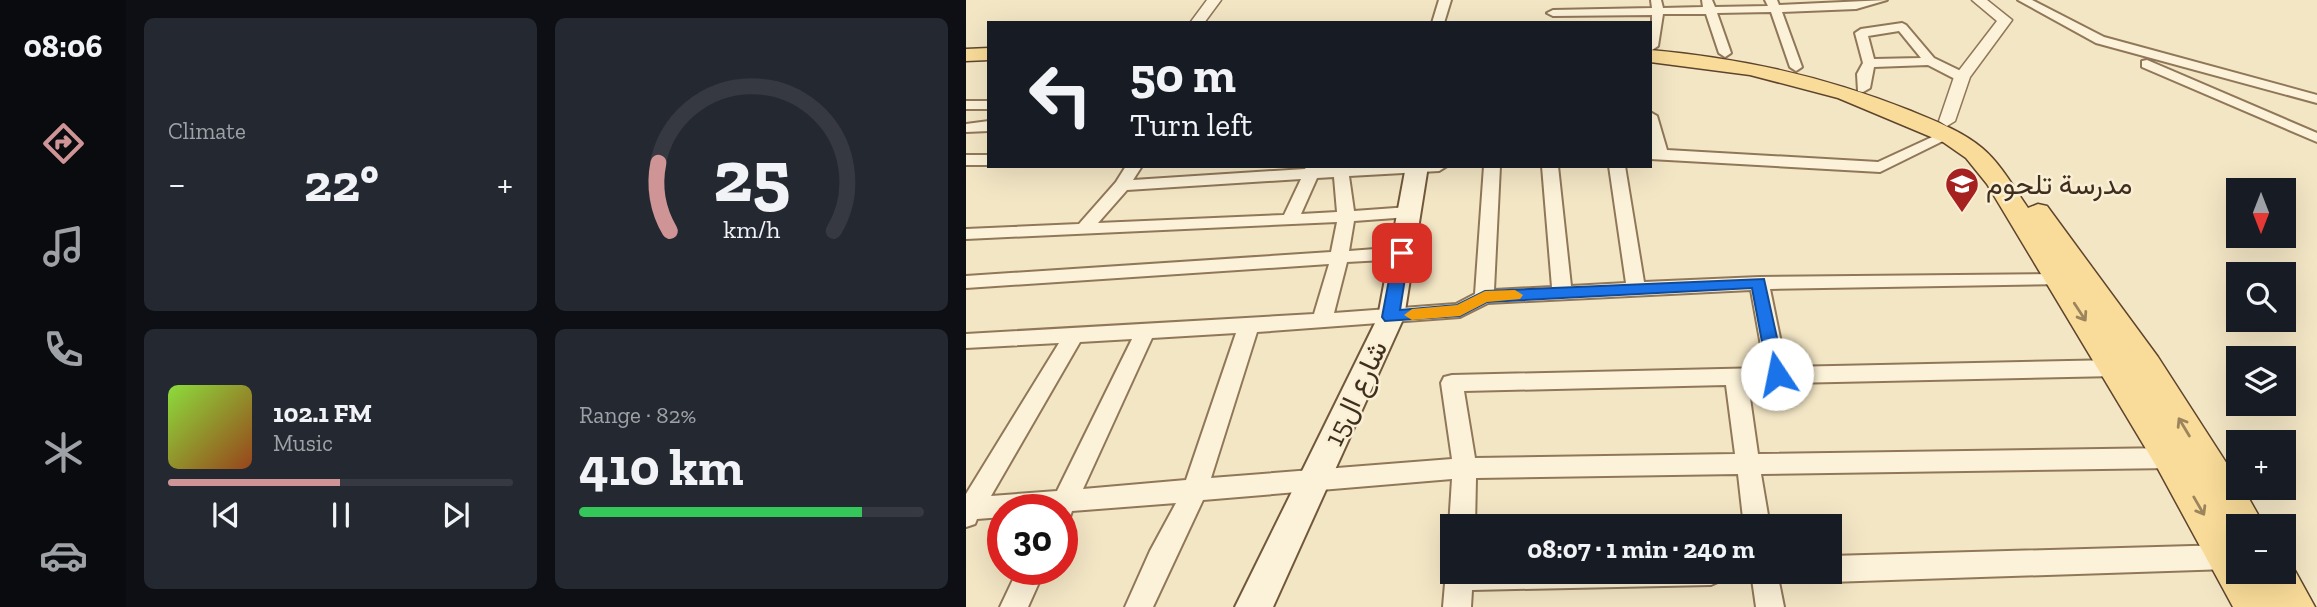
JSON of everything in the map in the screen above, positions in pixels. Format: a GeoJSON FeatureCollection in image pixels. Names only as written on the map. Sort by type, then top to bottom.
{"type":"FeatureCollection","features":[{"type":"Feature","properties":{"kind":"main road"},"geometry":{"type":"LineString","coordinates":[[1652,50],[1724,53],[1796,67],[1866,76],[1947,128],[1993,151],[2147,366],[2238,514]]}},
{"type":"Feature","properties":{"kind":"main road"},"geometry":{"type":"LineString","coordinates":[[1652,50],[1757,68],[1815,83],[1947,128],[1975,154],[1998,182],[2116,368],[2226,554]]}},
{"type":"Feature","properties":{"kind":"main road"},"geometry":{"type":"LineString","coordinates":[[966,55],[987,54]]}},
{"type":"Feature","properties":{"kind":"main road"},"geometry":{"type":"LineString","coordinates":[[966,63],[987,63]]}},
{"type":"Feature","properties":{"kind":"main road","name":"شارع ال15"},"geometry":{"type":"LineString","coordinates":[[1254,607],[1391,317],[1409,212],[1424,168]]}},
{"type":"Feature","properties":{"kind":"main road"},"geometry":{"type":"LineString","coordinates":[[2243,584],[2256,607]]}},
{"type":"Feature","properties":{"kind":"main road"},"geometry":{"type":"LineString","coordinates":[[2280,584],[2294,607]]}},
{"type":"Feature","properties":{"kind":"street"},"geometry":{"type":"LineString","coordinates":[[1198,21],[1214,0]]}},
{"type":"Feature","properties":{"kind":"street"},"geometry":{"type":"LineString","coordinates":[[1439,21],[1445,0]]}},
{"type":"Feature","properties":{"kind":"street"},"geometry":{"type":"LineString","coordinates":[[1550,0],[1551,18],[1607,18],[1708,6],[1856,6],[1881,0]]}},
{"type":"Feature","properties":{"kind":"street"},"geometry":{"type":"LineString","coordinates":[[1606,0],[1607,18]]}},
{"type":"Feature","properties":{"kind":"street"},"geometry":{"type":"LineString","coordinates":[[1652,45],[1658,13],[1656,0]]}},
{"type":"Feature","properties":{"kind":"street"},"geometry":{"type":"LineString","coordinates":[[1652,131],[1655,154],[1880,167],[1947,128],[1962,77],[2005,20],[1979,0]]}},
{"type":"Feature","properties":{"kind":"street"},"geometry":{"type":"LineString","coordinates":[[2024,0],[2080,32],[2100,40],[2317,99]]}},
{"type":"Feature","properties":{"kind":"street"},"geometry":{"type":"LineString","coordinates":[[1773,5],[1796,67]]}},
{"type":"Feature","properties":{"kind":"street"},"geometry":{"type":"LineString","coordinates":[[1708,6],[1724,53]]}},
{"type":"Feature","properties":{"kind":"street"},"geometry":{"type":"LineString","coordinates":[[1930,61],[1866,76],[1861,33],[1902,27],[1930,61],[1962,77]]}},
{"type":"Feature","properties":{"kind":"street"},"geometry":{"type":"LineString","coordinates":[[2129,47],[2143,62],[2317,138]]}},
{"type":"Feature","properties":{"kind":"street"},"geometry":{"type":"LineString","coordinates":[[966,105],[987,105]]}},
{"type":"Feature","properties":{"kind":"street"},"geometry":{"type":"LineString","coordinates":[[966,128],[987,126]]}},
{"type":"Feature","properties":{"kind":"street"},"geometry":{"type":"LineString","coordinates":[[966,160],[987,159]]}},
{"type":"Feature","properties":{"kind":"street"},"geometry":{"type":"LineString","coordinates":[[1083,230],[1122,185],[1133,168]]}},
{"type":"Feature","properties":{"kind":"street"},"geometry":{"type":"LineString","coordinates":[[1122,185],[1312,171],[1340,173],[1410,168]]}},
{"type":"Feature","properties":{"kind":"street"},"geometry":{"type":"LineString","coordinates":[[1485,296],[1492,168]]}},
{"type":"Feature","properties":{"kind":"street"},"geometry":{"type":"LineString","coordinates":[[1550,168],[1562,293]]}},
{"type":"Feature","properties":{"kind":"street"},"geometry":{"type":"LineString","coordinates":[[1617,168],[1636,288]]}},
{"type":"Feature","properties":{"kind":"street"},"geometry":{"type":"LineString","coordinates":[[1290,220],[1312,171]]}},
{"type":"Feature","properties":{"kind":"street"},"geometry":{"type":"LineString","coordinates":[[1322,321],[1339,259],[1346,216],[1340,173]]}},
{"type":"Feature","properties":{"kind":"street"},"geometry":{"type":"LineString","coordinates":[[966,234],[1409,212]]}},
{"type":"Feature","properties":{"kind":"street"},"geometry":{"type":"LineString","coordinates":[[966,282],[1402,253]]}},
{"type":"Feature","properties":{"kind":"street"},"geometry":{"type":"LineString","coordinates":[[966,341],[1391,317],[1460,310],[1485,296],[1759,283],[2059,279]]}},
{"type":"Feature","properties":{"kind":"street"},"geometry":{"type":"LineString","coordinates":[[1759,283],[1777,374]]}},
{"type":"Feature","properties":{"kind":"street"},"geometry":{"type":"LineString","coordinates":[[1139,607],[1159,560],[1195,491],[1249,325]]}},
{"type":"Feature","properties":{"kind":"street"},"geometry":{"type":"LineString","coordinates":[[1068,494],[1146,330]]}},
{"type":"Feature","properties":{"kind":"street"},"geometry":{"type":"LineString","coordinates":[[968,513],[1074,335]]}},
{"type":"Feature","properties":{"kind":"street"},"geometry":{"type":"LineString","coordinates":[[1463,514],[1465,468],[1452,383],[2116,368]]}},
{"type":"Feature","properties":{"kind":"street"},"geometry":{"type":"LineString","coordinates":[[1736,377],[1755,514]]}},
{"type":"Feature","properties":{"kind":"street"},"geometry":{"type":"LineString","coordinates":[[1078,503],[1314,479],[1465,468],[2171,458]]}},
{"type":"Feature","properties":{"kind":"street"},"geometry":{"type":"LineString","coordinates":[[968,513],[987,511]]}},
{"type":"Feature","properties":{"kind":"street"},"geometry":{"type":"LineString","coordinates":[[1842,569],[2226,557]]}},
{"type":"Feature","properties":{"kind":"street"},"geometry":{"type":"LineString","coordinates":[[1457,607],[1458,584]]}},
{"type":"Feature","properties":{"kind":"street"},"geometry":{"type":"LineString","coordinates":[[1766,584],[1770,607]]}},
{"type":"Feature","properties":{"kind":"street"},"geometry":{"type":"LineString","coordinates":[[1014,607],[1024,585]]}},
{"type":"Feature","properties":{"kind":"slow traffic"},"geometry":{"type":"LineString","coordinates":[[1412,315],[1460,310],[1485,296],[1515,295]]}},
{"type":"Feature","properties":{"kind":"place","name":"مدرسة تلحوم"},"geometry":{"type":"Point","coordinates":[1962,214]}},
{"type":"Feature","properties":{"kind":"route"},"geometry":{"type":"LineString","coordinates":[[1402,253],[1391,317],[1460,310],[1485,296],[1759,283],[1777,374]]}}]}
